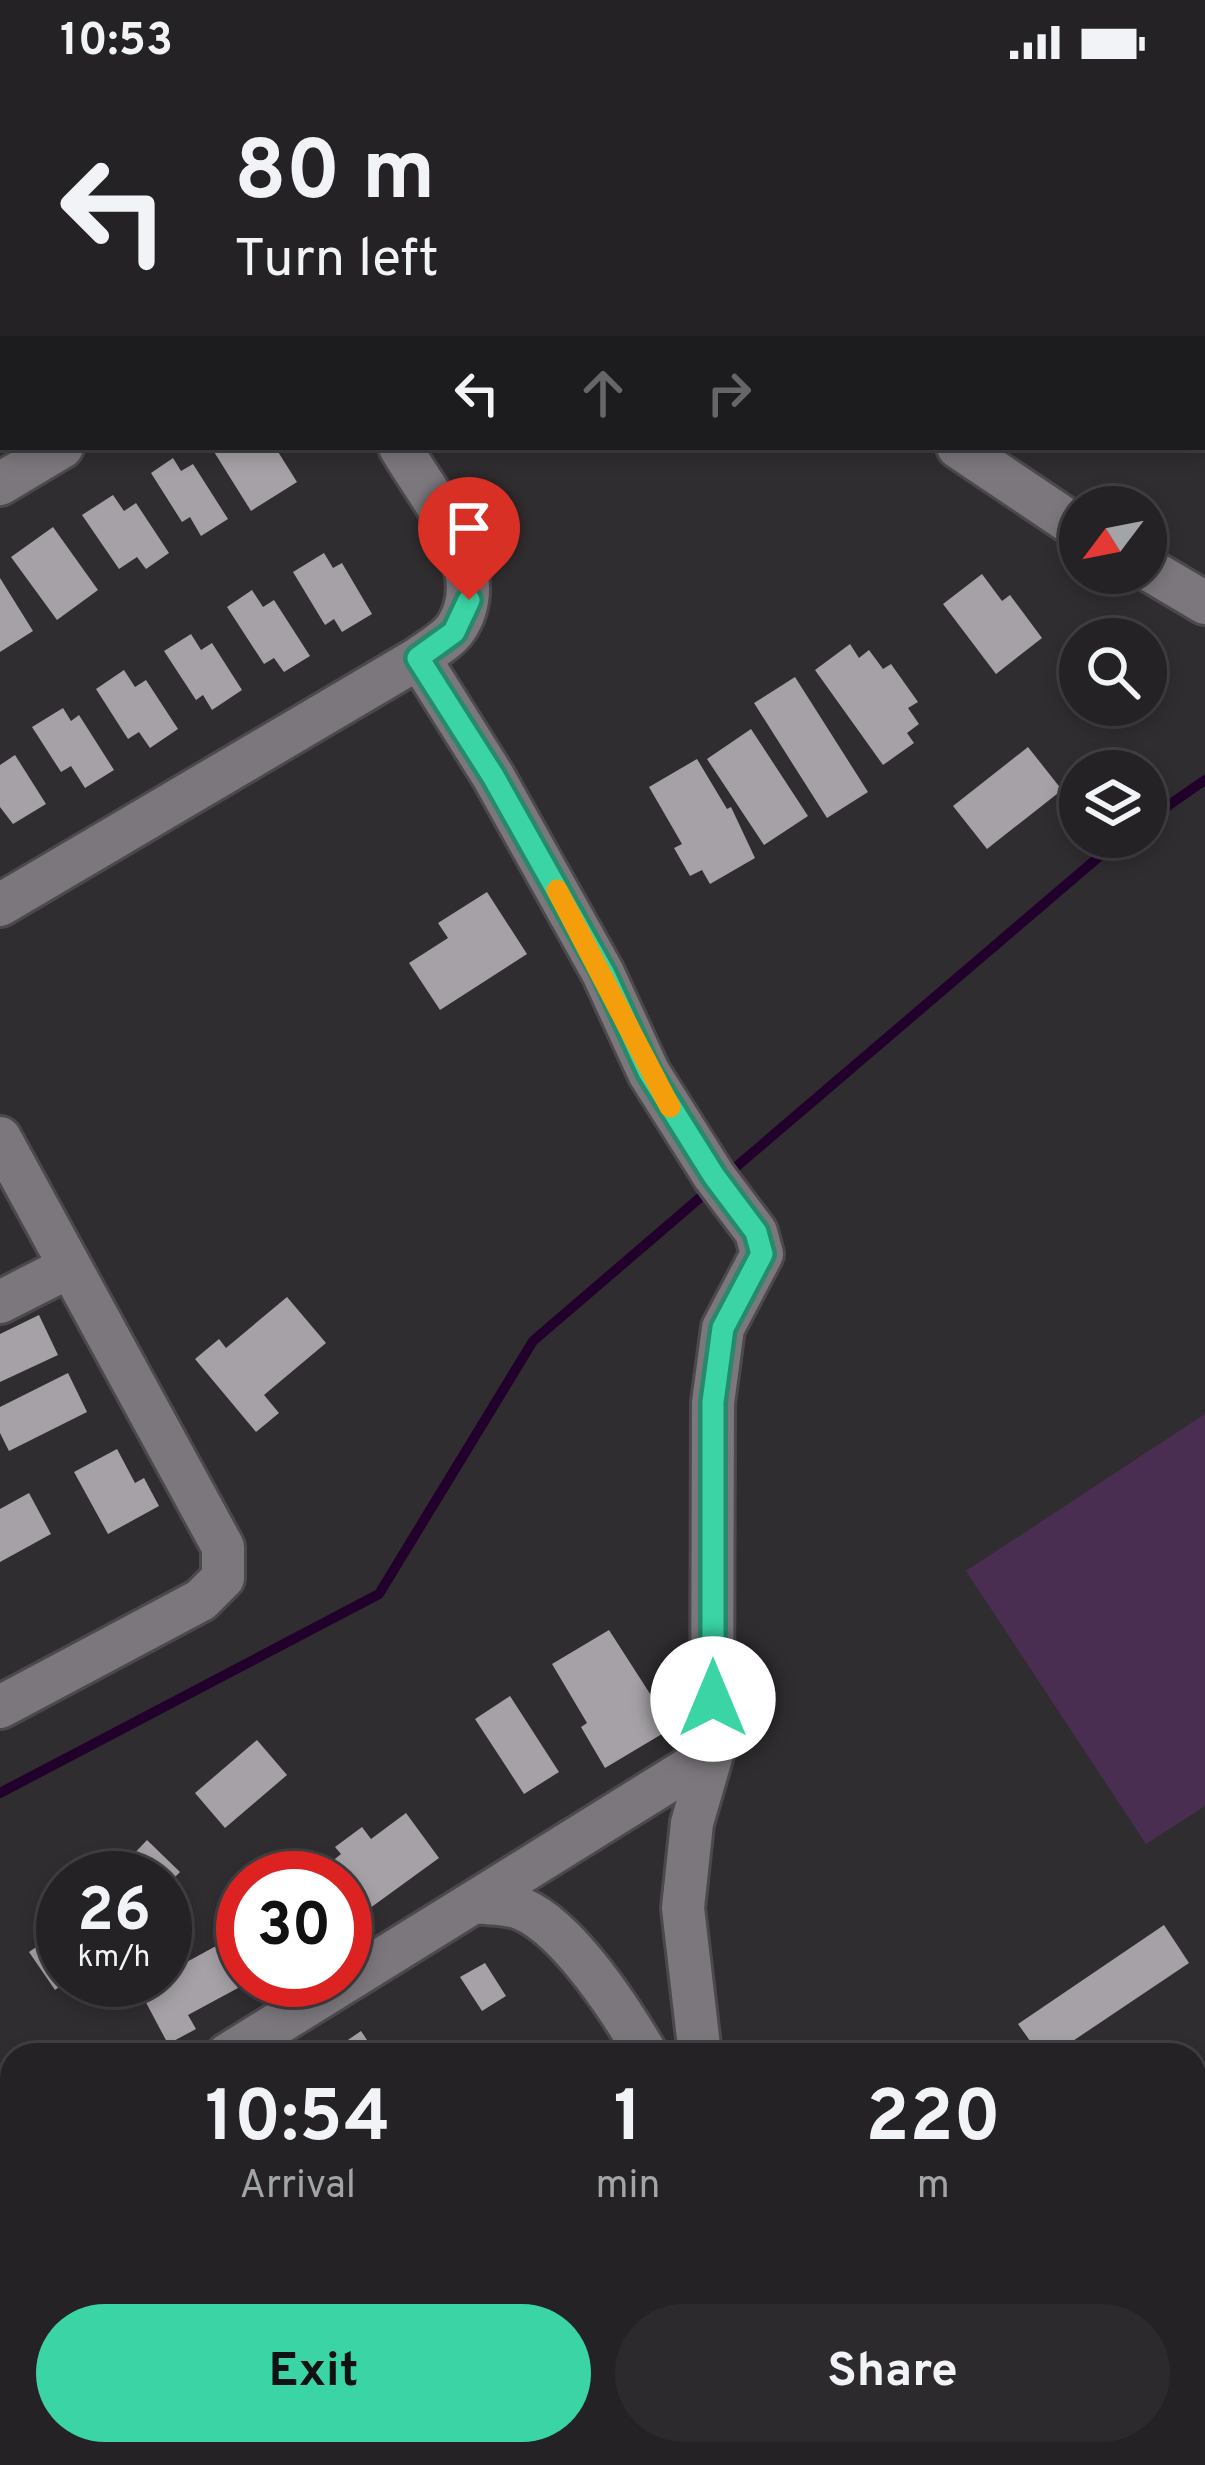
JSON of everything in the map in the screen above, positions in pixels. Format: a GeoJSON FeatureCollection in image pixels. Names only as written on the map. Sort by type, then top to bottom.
{"type":"FeatureCollection","features":[{"type":"Feature","properties":{"kind":"street"},"geometry":{"type":"LineString","coordinates":[[0,484],[57,450]]}},
{"type":"Feature","properties":{"kind":"street"},"geometry":{"type":"LineString","coordinates":[[0,905],[418,658],[454,632],[469,600],[468,565],[402,450]]}},
{"type":"Feature","properties":{"kind":"street"},"geometry":{"type":"LineString","coordinates":[[962,450],[1059,515]]}},
{"type":"Feature","properties":{"kind":"street"},"geometry":{"type":"LineString","coordinates":[[1167,578],[1202,595]]}},
{"type":"Feature","properties":{"kind":"street"},"geometry":{"type":"LineString","coordinates":[[418,658],[493,776],[604,974],[649,1072],[756,1232],[762,1254],[723,1328],[713,1402],[712,1754],[692,1823],[683,1909],[699,2043]]}},
{"type":"Feature","properties":{"kind":"street"},"geometry":{"type":"LineString","coordinates":[[0,1138],[223,1547],[223,1578],[201,1600],[0,1707]]}},
{"type":"Feature","properties":{"kind":"street"},"geometry":{"type":"LineString","coordinates":[[0,1301],[67,1268]]}},
{"type":"Feature","properties":{"kind":"street"},"geometry":{"type":"LineString","coordinates":[[246,2043],[712,1754]]}},
{"type":"Feature","properties":{"kind":"street"},"geometry":{"type":"LineString","coordinates":[[474,1902],[521,1908],[559,1936],[626,2018],[640,2043]]}},
{"type":"Feature","properties":{"kind":"shaded area"},"geometry":{"type":"Polygon","coordinates":[[[1205,1414],[1205,1806],[1146,1844],[966,1571],[1205,1414]]]}},
{"type":"Feature","properties":{"kind":"building"},"geometry":{"type":"Polygon","coordinates":[[[213,450],[277,450],[297,482],[251,511],[213,450]]]}},
{"type":"Feature","properties":{"kind":"building"},"geometry":{"type":"Polygon","coordinates":[[[173,458],[181,471],[193,464],[228,519],[201,536],[190,517],[182,522],[151,473],[173,458]]]}},
{"type":"Feature","properties":{"kind":"building"},"geometry":{"type":"Polygon","coordinates":[[[113,495],[124,511],[136,503],[169,553],[146,569],[137,557],[119,569],[82,515],[113,495]]]}},
{"type":"Feature","properties":{"kind":"building"},"geometry":{"type":"Polygon","coordinates":[[[53,527],[98,590],[57,620],[11,557],[53,527]]]}},
{"type":"Feature","properties":{"kind":"building"},"geometry":{"type":"Polygon","coordinates":[[[324,553],[333,568],[342,563],[372,614],[342,632],[334,619],[325,625],[293,572],[324,553]]]}},
{"type":"Feature","properties":{"kind":"building"},"geometry":{"type":"Polygon","coordinates":[[[982,574],[1002,601],[1010,595],[1042,638],[996,674],[943,604],[982,574]]]}},
{"type":"Feature","properties":{"kind":"building"},"geometry":{"type":"Polygon","coordinates":[[[0,578],[33,631],[0,652],[0,578]]]}},
{"type":"Feature","properties":{"kind":"building"},"geometry":{"type":"Polygon","coordinates":[[[252,590],[263,607],[274,600],[310,656],[284,672],[274,658],[264,664],[227,607],[252,590]]]}},
{"type":"Feature","properties":{"kind":"building"},"geometry":{"type":"Polygon","coordinates":[[[191,634],[201,650],[212,643],[242,690],[212,710],[203,695],[196,700],[164,651],[191,634]]]}},
{"type":"Feature","properties":{"kind":"building"},"geometry":{"type":"Polygon","coordinates":[[[850,644],[859,658],[869,650],[883,669],[891,664],[918,702],[908,708],[919,724],[907,733],[914,743],[883,765],[815,670],[850,644]]]}},
{"type":"Feature","properties":{"kind":"building"},"geometry":{"type":"Polygon","coordinates":[[[124,670],[135,687],[146,680],[178,729],[150,748],[139,732],[128,739],[96,689],[124,670]]]}},
{"type":"Feature","properties":{"kind":"building"},"geometry":{"type":"Polygon","coordinates":[[[795,677],[868,792],[827,818],[754,703],[795,677]]]}},
{"type":"Feature","properties":{"kind":"building"},"geometry":{"type":"Polygon","coordinates":[[[63,708],[71,721],[79,715],[114,770],[85,788],[71,766],[61,772],[32,727],[63,708]]]}},
{"type":"Feature","properties":{"kind":"building"},"geometry":{"type":"Polygon","coordinates":[[[751,729],[808,816],[764,845],[707,759],[751,729]]]}},
{"type":"Feature","properties":{"kind":"building"},"geometry":{"type":"Polygon","coordinates":[[[1028,747],[1059,786],[1059,792],[987,849],[953,806],[1028,747]]]}},
{"type":"Feature","properties":{"kind":"building"},"geometry":{"type":"Polygon","coordinates":[[[15,755],[46,804],[13,824],[0,807],[0,765],[15,755]]]}},
{"type":"Feature","properties":{"kind":"building"},"geometry":{"type":"Polygon","coordinates":[[[697,759],[727,809],[731,807],[755,858],[710,884],[702,870],[690,876],[674,848],[682,844],[649,787],[697,759]]]}},
{"type":"Feature","properties":{"kind":"building"},"geometry":{"type":"Polygon","coordinates":[[[487,892],[527,954],[440,1010],[409,963],[448,938],[438,923],[487,892]]]}},
{"type":"Feature","properties":{"kind":"building"},"geometry":{"type":"Polygon","coordinates":[[[287,1297],[326,1343],[264,1395],[279,1413],[256,1432],[195,1359],[219,1339],[226,1348],[287,1297]]]}},
{"type":"Feature","properties":{"kind":"building"},"geometry":{"type":"Polygon","coordinates":[[[39,1315],[58,1355],[0,1382],[0,1334],[39,1315]]]}},
{"type":"Feature","properties":{"kind":"building"},"geometry":{"type":"Polygon","coordinates":[[[68,1373],[87,1412],[9,1451],[0,1433],[0,1407],[68,1373]]]}},
{"type":"Feature","properties":{"kind":"building"},"geometry":{"type":"Polygon","coordinates":[[[117,1449],[135,1483],[144,1478],[159,1506],[108,1534],[74,1472],[117,1449]]]}},
{"type":"Feature","properties":{"kind":"building"},"geometry":{"type":"Polygon","coordinates":[[[29,1493],[51,1534],[0,1562],[0,1509],[29,1493]]]}},
{"type":"Feature","properties":{"kind":"building"},"geometry":{"type":"Polygon","coordinates":[[[609,1630],[672,1728],[605,1768],[581,1727],[587,1723],[552,1664],[609,1630]]]}},
{"type":"Feature","properties":{"kind":"building"},"geometry":{"type":"Polygon","coordinates":[[[510,1696],[559,1772],[524,1794],[475,1719],[510,1696]]]}},
{"type":"Feature","properties":{"kind":"building"},"geometry":{"type":"Polygon","coordinates":[[[257,1740],[287,1775],[225,1828],[195,1793],[257,1740]]]}},
{"type":"Feature","properties":{"kind":"building"},"geometry":{"type":"Polygon","coordinates":[[[406,1813],[439,1858],[372,1907],[372,1851],[338,1851],[335,1847],[362,1827],[371,1839],[406,1813]]]}},
{"type":"Feature","properties":{"kind":"building"},"geometry":{"type":"Polygon","coordinates":[[[147,1840],[158,1851],[137,1851],[147,1840]]]}},
{"type":"Feature","properties":{"kind":"building"},"geometry":{"type":"Polygon","coordinates":[[[1164,1925],[1189,1963],[1070,2043],[1031,2043],[1018,2024],[1164,1925]]]}},
{"type":"Feature","properties":{"kind":"building"},"geometry":{"type":"Polygon","coordinates":[[[216,1946],[216,2000],[188,2015],[196,2029],[167,2043],[148,2007],[192,2007],[192,1959],[216,1946]]]}},
{"type":"Feature","properties":{"kind":"building"},"geometry":{"type":"Polygon","coordinates":[[[485,1963],[506,1996],[482,2011],[460,1977],[485,1963]]]}},
{"type":"Feature","properties":{"kind":"building"},"geometry":{"type":"Polygon","coordinates":[[[361,2031],[369,2043],[344,2043],[361,2031]]]}},
{"type":"Feature","properties":{"kind":"waterway"},"geometry":{"type":"LineString","coordinates":[[1167,806],[1205,780]]}},
{"type":"Feature","properties":{"kind":"waterway"},"geometry":{"type":"LineString","coordinates":[[723,1178],[1097,858]]}},
{"type":"Feature","properties":{"kind":"waterway"},"geometry":{"type":"LineString","coordinates":[[0,1793],[379,1594],[533,1341],[709,1190]]}},
{"type":"Feature","properties":{"kind":"slow traffic"},"geometry":{"type":"LineString","coordinates":[[557,890],[670,1107]]}},
{"type":"Feature","properties":{"kind":"route"},"geometry":{"type":"LineString","coordinates":[[469,600],[454,632],[418,658],[493,776],[604,974],[649,1072],[714,1176],[756,1232],[762,1254],[723,1328],[713,1402],[713,1699]]}}]}
